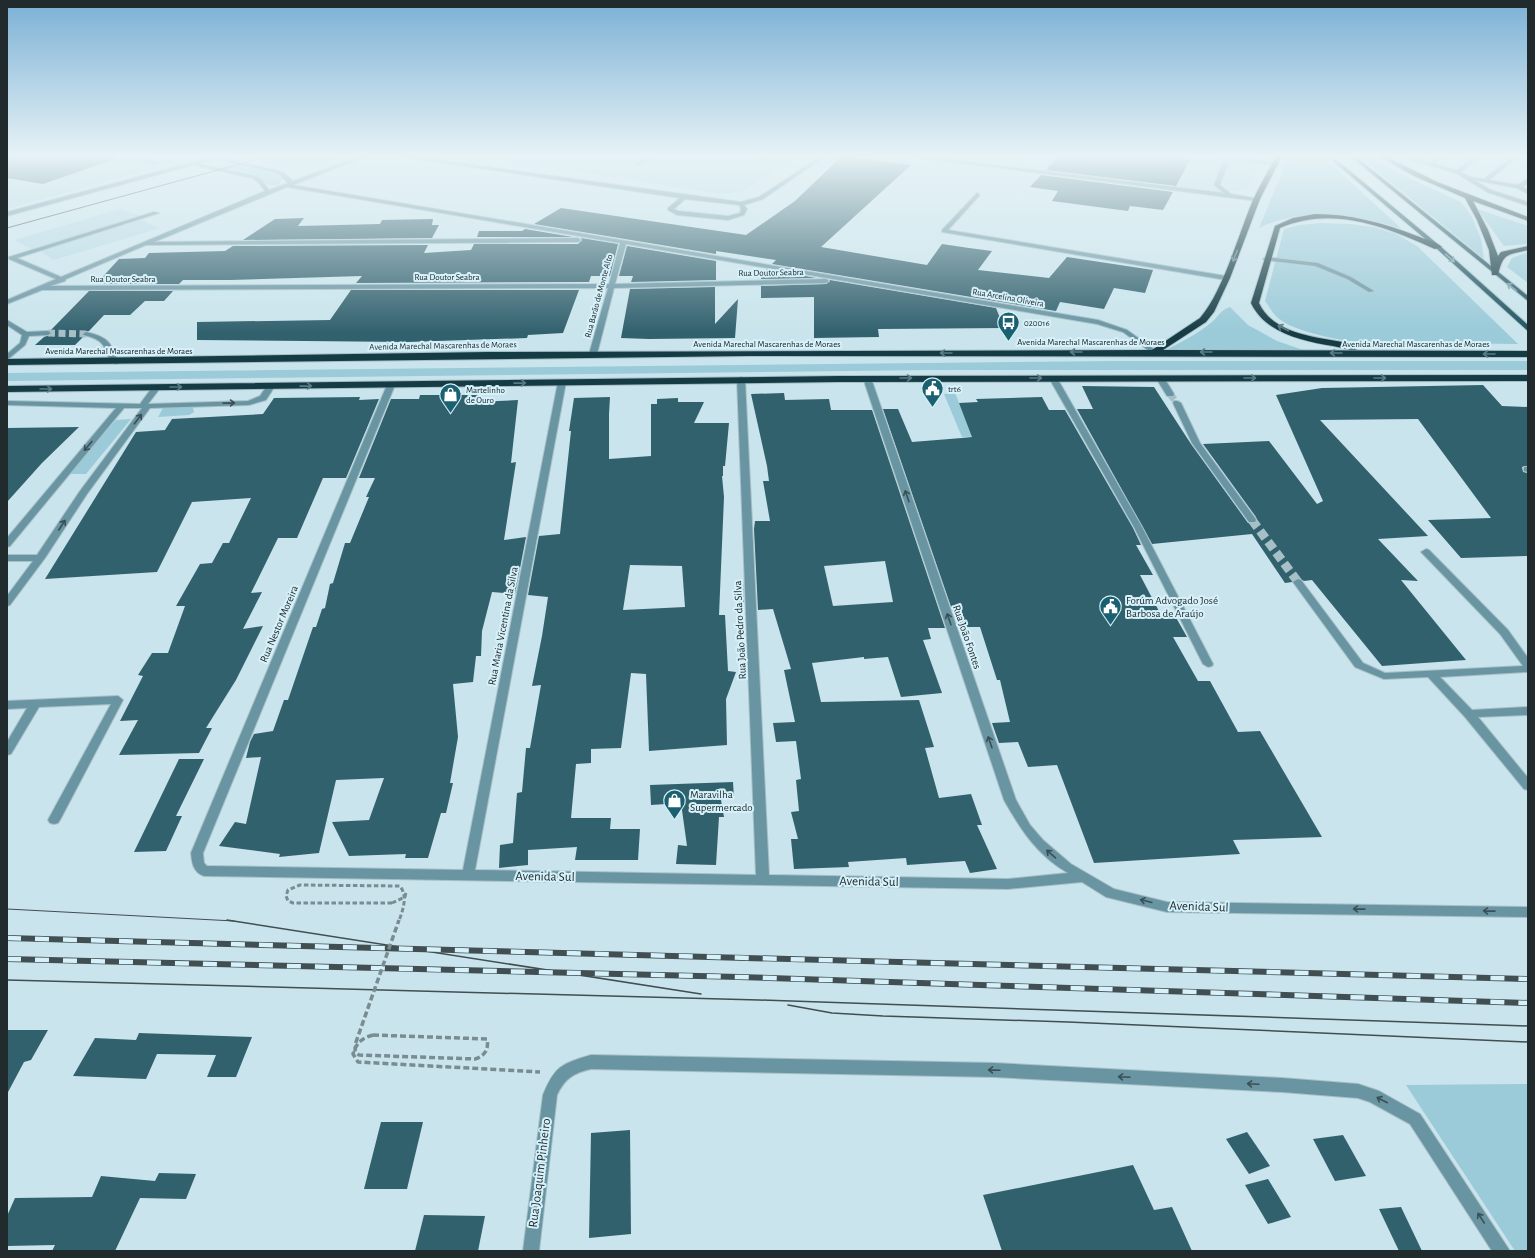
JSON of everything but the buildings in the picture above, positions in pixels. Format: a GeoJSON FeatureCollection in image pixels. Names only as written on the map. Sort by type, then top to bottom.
{"type":"FeatureCollection","features":[{"type":"Feature","properties":{"kind":"highway"},"geometry":{"type":"LineString","coordinates":[[1154,352],[1203,320],[1210,312],[1226,278],[1251,215]]}},
{"type":"Feature","properties":{"kind":"highway"},"geometry":{"type":"LineString","coordinates":[[1479,215],[1496,264],[1496,274]]}},
{"type":"Feature","properties":{"kind":"highway"},"geometry":{"type":"LineString","coordinates":[[1516,215],[1528,219]]}},
{"type":"Feature","properties":{"kind":"highway"},"geometry":{"type":"LineString","coordinates":[[1389,353],[1315,340],[1286,331],[1262,316],[1255,303],[1266,259],[1277,227],[1295,219],[1337,217],[1387,226],[1438,247]]}},
{"type":"Feature","properties":{"kind":"highway"},"geometry":{"type":"LineString","coordinates":[[1496,264],[1504,254],[1528,248]]}},
{"type":"Feature","properties":{"kind":"highway","name":"Avenida Marechal Mascarenhas de Moraes"},"geometry":{"type":"LineString","coordinates":[[7,362],[114,362],[592,354],[1154,352],[1528,354]]}},
{"type":"Feature","properties":{"kind":"highway"},"geometry":{"type":"LineString","coordinates":[[7,389],[867,378],[1528,378]]}},
{"type":"Feature","properties":{"kind":"highway"},"geometry":{"type":"LineString","coordinates":[[1502,378],[1528,383]]}},
{"type":"Feature","properties":{"kind":"main road"},"geometry":{"type":"LineString","coordinates":[[1399,215],[1463,269],[1528,329]]}},
{"type":"Feature","properties":{"kind":"main road"},"geometry":{"type":"LineString","coordinates":[[1424,215],[1528,299]]}},
{"type":"Feature","properties":{"kind":"main road"},"geometry":{"type":"LineString","coordinates":[[1490,294],[1528,321]]}},
{"type":"Feature","properties":{"kind":"street"},"geometry":{"type":"LineString","coordinates":[[63,280],[11,258],[151,215]]}},
{"type":"Feature","properties":{"kind":"street"},"geometry":{"type":"LineString","coordinates":[[7,302],[63,280],[216,215]]}},
{"type":"Feature","properties":{"kind":"street"},"geometry":{"type":"LineString","coordinates":[[459,215],[852,281]]}},
{"type":"Feature","properties":{"kind":"street"},"geometry":{"type":"LineString","coordinates":[[694,215],[728,218],[740,215]]}},
{"type":"Feature","properties":{"kind":"street"},"geometry":{"type":"LineString","coordinates":[[959,215],[944,231],[1226,278]]}},
{"type":"Feature","properties":{"kind":"street"},"geometry":{"type":"LineString","coordinates":[[148,244],[602,239]]}},
{"type":"Feature","properties":{"kind":"street","name":"Rua Barão de Monte Alto"},"geometry":{"type":"LineString","coordinates":[[592,354],[623,243]]}},
{"type":"Feature","properties":{"kind":"street"},"geometry":{"type":"LineString","coordinates":[[1266,259],[1316,264],[1349,278],[1371,291]]}},
{"type":"Feature","properties":{"kind":"street","name":"Rua Doutor Seabra"},"geometry":{"type":"LineString","coordinates":[[43,288],[612,286],[852,281]]}},
{"type":"Feature","properties":{"kind":"street","name":"Rua Arcelina Oliveira"},"geometry":{"type":"LineString","coordinates":[[852,281],[1109,325],[1133,336],[1154,352]]}},
{"type":"Feature","properties":{"kind":"street"},"geometry":{"type":"LineString","coordinates":[[7,322],[26,334],[48,333]]}},
{"type":"Feature","properties":{"kind":"street"},"geometry":{"type":"LineString","coordinates":[[7,358],[23,344],[26,334]]}},
{"type":"Feature","properties":{"kind":"street"},"geometry":{"type":"LineString","coordinates":[[86,334],[100,336],[106,340],[114,362]]}},
{"type":"Feature","properties":{"kind":"street","name":"Rua João Fontes"},"geometry":{"type":"LineString","coordinates":[[867,378],[1010,800],[1026,828],[1039,843],[1054,857],[1083,877]]}},
{"type":"Feature","properties":{"kind":"street"},"geometry":{"type":"LineString","coordinates":[[1053,378],[1138,527],[1208,664]]}},
{"type":"Feature","properties":{"kind":"street"},"geometry":{"type":"LineString","coordinates":[[1160,378],[1170,394]]}},
{"type":"Feature","properties":{"kind":"street","name":"Rua João Pedro da Silva"},"geometry":{"type":"LineString","coordinates":[[741,379],[763,880]]}},
{"type":"Feature","properties":{"kind":"street","name":"Rua Maria Vicentina da Silva"},"geometry":{"type":"LineString","coordinates":[[468,876],[562,382]]}},
{"type":"Feature","properties":{"kind":"street","name":"Rua Nestor Moreira"},"geometry":{"type":"LineString","coordinates":[[204,870],[198,865],[197,853],[391,385]]}},
{"type":"Feature","properties":{"kind":"street"},"geometry":{"type":"LineString","coordinates":[[7,403],[145,406],[249,403],[263,398],[271,386]]}},
{"type":"Feature","properties":{"kind":"street"},"geometry":{"type":"LineString","coordinates":[[7,603],[40,558],[83,493],[157,387]]}},
{"type":"Feature","properties":{"kind":"street"},"geometry":{"type":"LineString","coordinates":[[1177,403],[1196,443],[1252,520]]}},
{"type":"Feature","properties":{"kind":"street"},"geometry":{"type":"LineString","coordinates":[[7,544],[122,405]]}},
{"type":"Feature","properties":{"kind":"street"},"geometry":{"type":"LineString","coordinates":[[1426,552],[1504,632],[1528,666]]}},
{"type":"Feature","properties":{"kind":"street"},"geometry":{"type":"LineString","coordinates":[[7,565],[18,557]]}},
{"type":"Feature","properties":{"kind":"street"},"geometry":{"type":"LineString","coordinates":[[7,558],[40,558]]}},
{"type":"Feature","properties":{"kind":"street"},"geometry":{"type":"LineString","coordinates":[[1298,582],[1359,665],[1384,676],[1528,669]]}},
{"type":"Feature","properties":{"kind":"street"},"geometry":{"type":"LineString","coordinates":[[1431,674],[1469,714],[1528,786]]}},
{"type":"Feature","properties":{"kind":"street"},"geometry":{"type":"LineString","coordinates":[[7,705],[118,700],[54,820]]}},
{"type":"Feature","properties":{"kind":"street"},"geometry":{"type":"LineString","coordinates":[[7,751],[35,704]]}},
{"type":"Feature","properties":{"kind":"street"},"geometry":{"type":"LineString","coordinates":[[1469,714],[1528,711]]}},
{"type":"Feature","properties":{"kind":"street","name":"Avenida Sul"},"geometry":{"type":"LineString","coordinates":[[204,870],[468,876],[1008,884],[1083,877],[1111,893],[1167,907],[1528,912]]}},
{"type":"Feature","properties":{"kind":"street"},"geometry":{"type":"LineString","coordinates":[[550,1095],[558,1077],[572,1067],[591,1062],[994,1070],[1282,1085],[1358,1091],[1374,1096],[1415,1119],[1502,1251]]}},
{"type":"Feature","properties":{"kind":"street","name":"Rua Joaquim Pinheiro"},"geometry":{"type":"LineString","coordinates":[[531,1251],[550,1095]]}},
{"type":"Feature","properties":{"kind":"path"},"geometry":{"type":"LineString","coordinates":[[392,904],[293,903],[288,901],[286,896],[288,890],[300,885],[400,886],[404,892],[404,906],[356,1042],[356,1051],[359,1055],[475,1059],[482,1058],[489,1045],[487,1039],[479,1038],[373,1035],[364,1037],[354,1048],[353,1054],[358,1062],[543,1072],[550,1095]]}},
{"type":"Feature","properties":{"kind":"shaded area"},"geometry":{"type":"Polygon","coordinates":[[[100,215],[141,216],[31,249],[14,240],[100,215]]]}},
{"type":"Feature","properties":{"kind":"shaded area"},"geometry":{"type":"Polygon","coordinates":[[[1265,215],[1386,215],[1402,229],[1367,219],[1330,215],[1294,217],[1276,221],[1259,228],[1265,215]]]}},
{"type":"Feature","properties":{"kind":"shaded area"},"geometry":{"type":"Polygon","coordinates":[[[1430,215],[1470,215],[1481,239],[1484,259],[1430,215]]]}},
{"type":"Feature","properties":{"kind":"shaded area"},"geometry":{"type":"Polygon","coordinates":[[[1481,215],[1494,215],[1528,226],[1528,244],[1504,246],[1481,215]]]}},
{"type":"Feature","properties":{"kind":"shaded area"},"geometry":{"type":"Polygon","coordinates":[[[141,220],[160,228],[54,260],[40,251],[141,220]]]}},
{"type":"Feature","properties":{"kind":"shaded area"},"geometry":{"type":"Polygon","coordinates":[[[1321,223],[1350,224],[1373,227],[1396,234],[1417,246],[1518,344],[1355,342],[1313,334],[1291,326],[1275,314],[1265,301],[1284,229],[1299,225],[1321,223]]]}},
{"type":"Feature","properties":{"kind":"shaded area"},"geometry":{"type":"Polygon","coordinates":[[[1528,252],[1528,283],[1507,267],[1512,258],[1528,252]]]}},
{"type":"Feature","properties":{"kind":"shaded area"},"geometry":{"type":"Polygon","coordinates":[[[1230,307],[1248,325],[1277,341],[1303,350],[1166,350],[1201,330],[1230,307]]]}},
{"type":"Feature","properties":{"kind":"shaded area"},"geometry":{"type":"Polygon","coordinates":[[[1118,361],[1528,361],[1528,370],[931,370],[7,381],[7,373],[1118,361]]]}},
{"type":"Feature","properties":{"kind":"shaded area"},"geometry":{"type":"Polygon","coordinates":[[[955,393],[964,415],[1057,433],[962,437],[944,394],[955,393]]]}},
{"type":"Feature","properties":{"kind":"shaded area"},"geometry":{"type":"Polygon","coordinates":[[[192,404],[194,412],[189,415],[158,417],[163,408],[192,404]]]}},
{"type":"Feature","properties":{"kind":"shaded area"},"geometry":{"type":"Polygon","coordinates":[[[131,419],[86,474],[68,474],[116,420],[131,419]]]}},
{"type":"Feature","properties":{"kind":"shaded area"},"geometry":{"type":"Polygon","coordinates":[[[1528,1084],[1528,1251],[1515,1251],[1406,1085],[1528,1084]]]}},
{"type":"Feature","properties":{"kind":"tunnel"},"geometry":{"type":"LineString","coordinates":[[48,333],[86,334]]}},
{"type":"Feature","properties":{"kind":"tunnel"},"geometry":{"type":"LineString","coordinates":[[1170,394],[1177,403]]}},
{"type":"Feature","properties":{"kind":"tunnel"},"geometry":{"type":"LineString","coordinates":[[1252,520],[1298,582]]}},
{"type":"Feature","properties":{"kind":"tram line"},"geometry":{"type":"LineString","coordinates":[[7,228],[55,215]]}},
{"type":"Feature","properties":{"kind":"tram line"},"geometry":{"type":"LineString","coordinates":[[7,909],[233,921]]}},
{"type":"Feature","properties":{"kind":"tram line"},"geometry":{"type":"LineString","coordinates":[[227,920],[233,921]]}},
{"type":"Feature","properties":{"kind":"tram line"},"geometry":{"type":"LineString","coordinates":[[233,921],[701,994]]}},
{"type":"Feature","properties":{"kind":"tram line"},"geometry":{"type":"LineString","coordinates":[[7,980],[759,1000],[1528,1026]]}},
{"type":"Feature","properties":{"kind":"tram line"},"geometry":{"type":"LineString","coordinates":[[788,1005],[832,1013],[883,1016],[1068,1022],[1528,1042]]}},
{"type":"Feature","properties":{"kind":"railway"},"geometry":{"type":"LineString","coordinates":[[7,938],[1528,979]]}},
{"type":"Feature","properties":{"kind":"railway"},"geometry":{"type":"LineString","coordinates":[[7,959],[739,977],[1528,1003]]}},
{"type":"Feature","properties":{"kind":"place","name":"020016"},"geometry":{"type":"Point","coordinates":[1008,342]}},
{"type":"Feature","properties":{"kind":"place","name":"trt6"},"geometry":{"type":"Point","coordinates":[933,408]}},
{"type":"Feature","properties":{"kind":"place","name":"Martelinho de Ouro"},"geometry":{"type":"Point","coordinates":[451,414]}},
{"type":"Feature","properties":{"kind":"place","name":"Forúm Advogado José Barbosa de Araújo"},"geometry":{"type":"Point","coordinates":[1111,626]}},
{"type":"Feature","properties":{"kind":"place","name":"Maravilha Supermercado"},"geometry":{"type":"Point","coordinates":[674,820]}}]}
